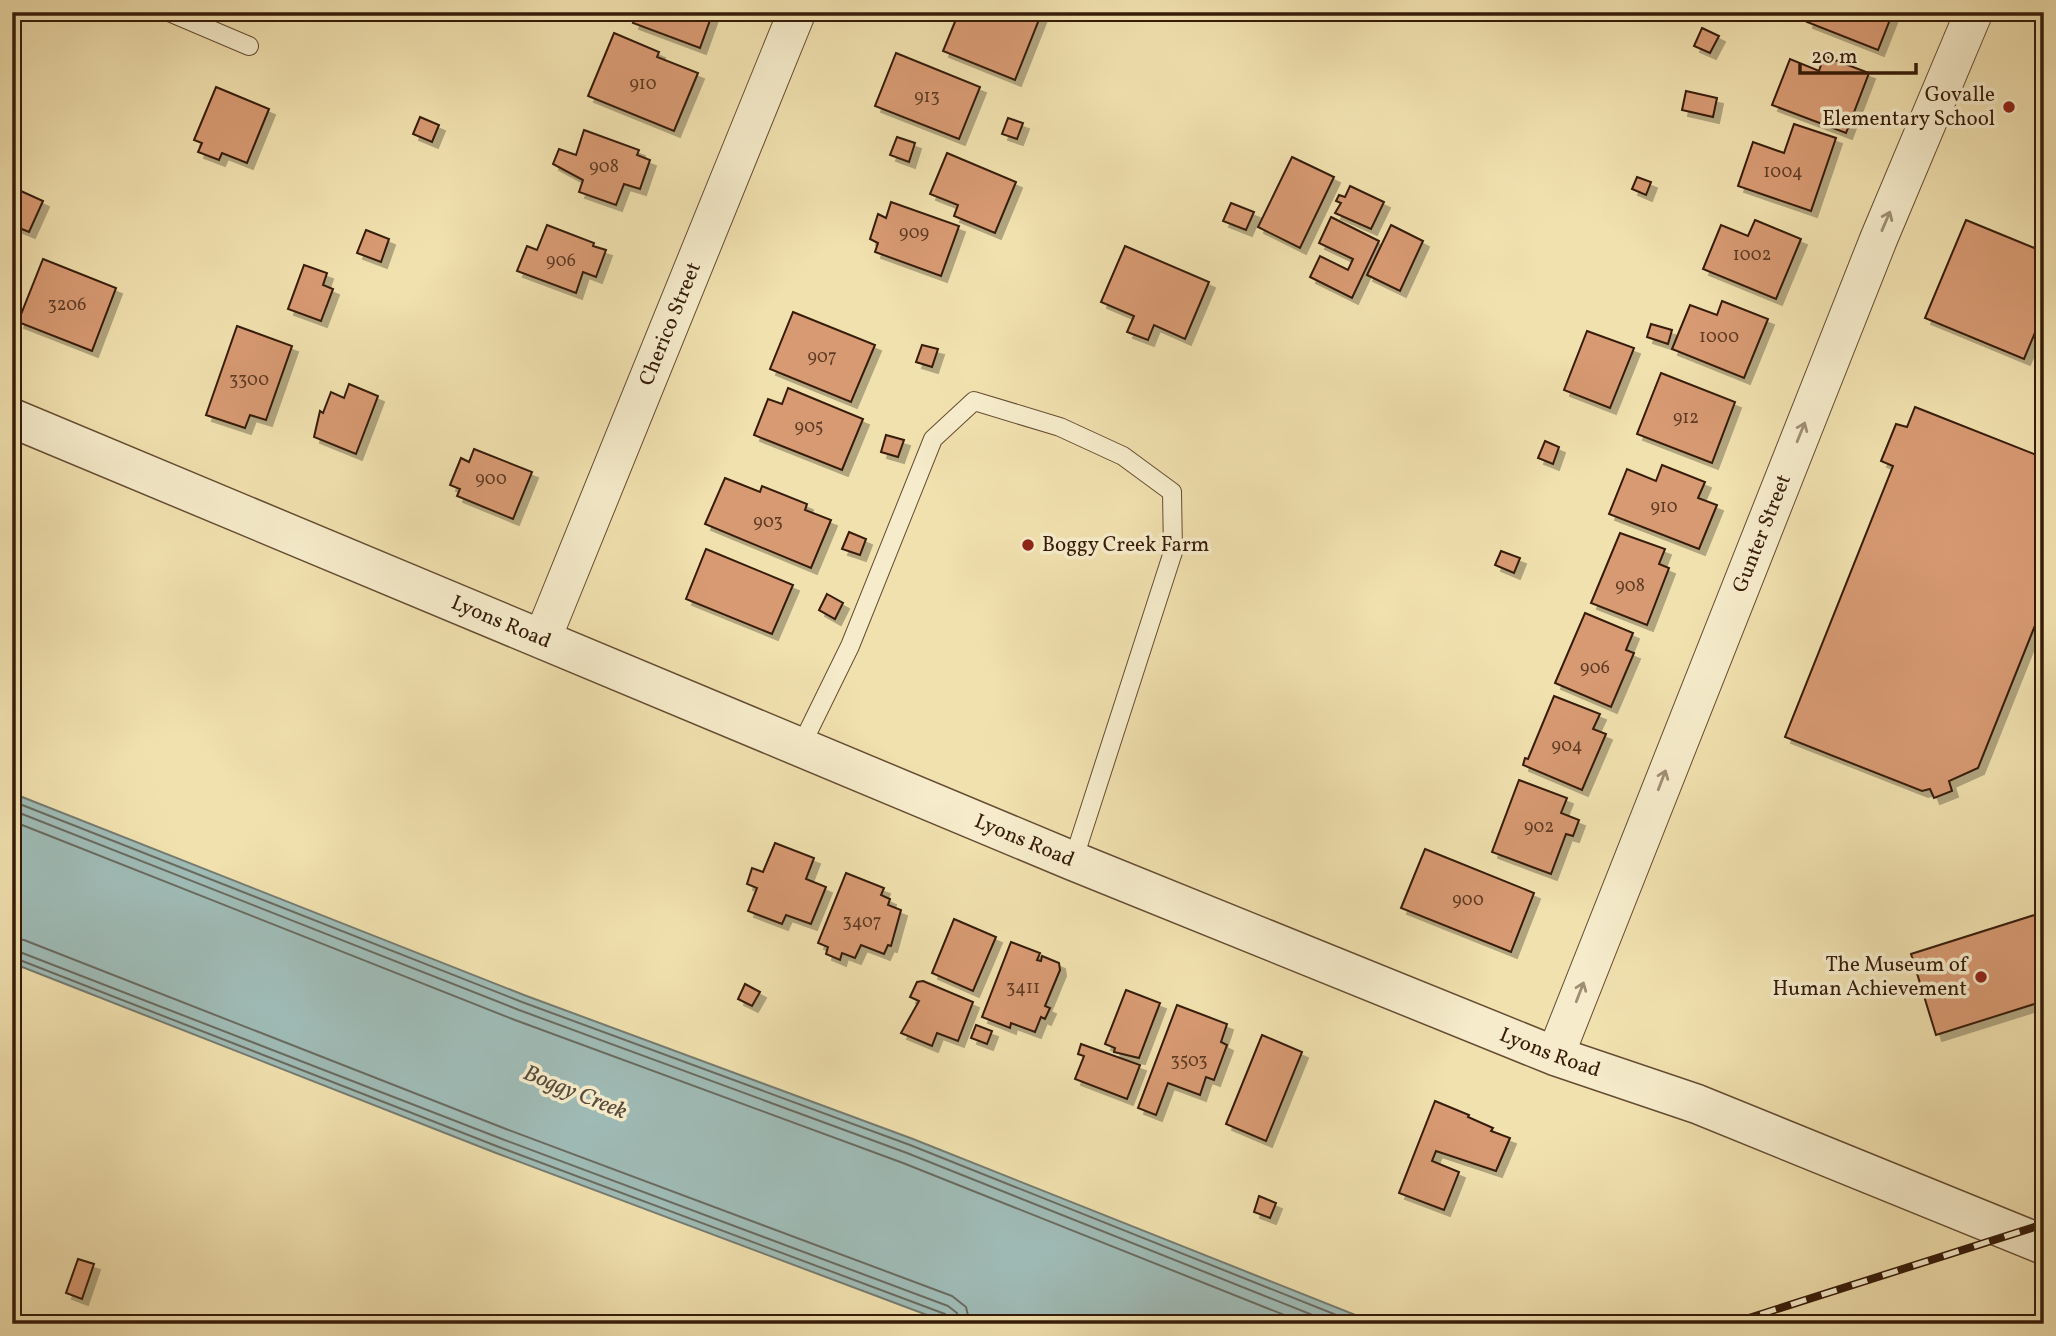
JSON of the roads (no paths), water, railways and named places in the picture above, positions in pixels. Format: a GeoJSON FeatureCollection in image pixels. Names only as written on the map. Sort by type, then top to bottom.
{"type":"FeatureCollection","features":[{"type":"Feature","properties":{"kind":"street","name":"Cherico Street"},"geometry":{"type":"LineString","coordinates":[[543,637],[797,12]]}},
{"type":"Feature","properties":{"kind":"street","name":"Gunter Street"},"geometry":{"type":"LineString","coordinates":[[1555,1056],[1879,238],[1974,12]]}},
{"type":"Feature","properties":{"kind":"street","name":"Lyons Road"},"geometry":{"type":"LineString","coordinates":[[12,418],[543,637],[800,748],[1073,861],[1555,1056],[1697,1104],[2044,1245]]}},
{"type":"Feature","properties":{"kind":"lane"},"geometry":{"type":"LineString","coordinates":[[169,12],[248,46]]}},
{"type":"Feature","properties":{"kind":"lane"},"geometry":{"type":"LineString","coordinates":[[800,748],[850,646],[933,439],[974,401],[1060,427],[1123,456],[1172,492],[1173,552],[1073,861]]}},
{"type":"Feature","properties":{"kind":"water","name":"Boggy Creek"},"geometry":{"type":"Polygon","coordinates":[[[12,793],[524,995],[913,1139],[1378,1324],[951,1324],[496,1153],[12,963],[12,793]]]}},
{"type":"Feature","properties":{"kind":"railway"},"geometry":{"type":"LineString","coordinates":[[1730,1324],[2044,1224]]}},
{"type":"Feature","properties":{"kind":"place","name":"Govalle Elementary School"},"geometry":{"type":"Point","coordinates":[2009,107]}},
{"type":"Feature","properties":{"kind":"place","name":"Boggy Creek Farm"},"geometry":{"type":"Point","coordinates":[1028,545]}},
{"type":"Feature","properties":{"kind":"place","name":"The Museum of Human Achievement"},"geometry":{"type":"Point","coordinates":[1981,977]}}]}
